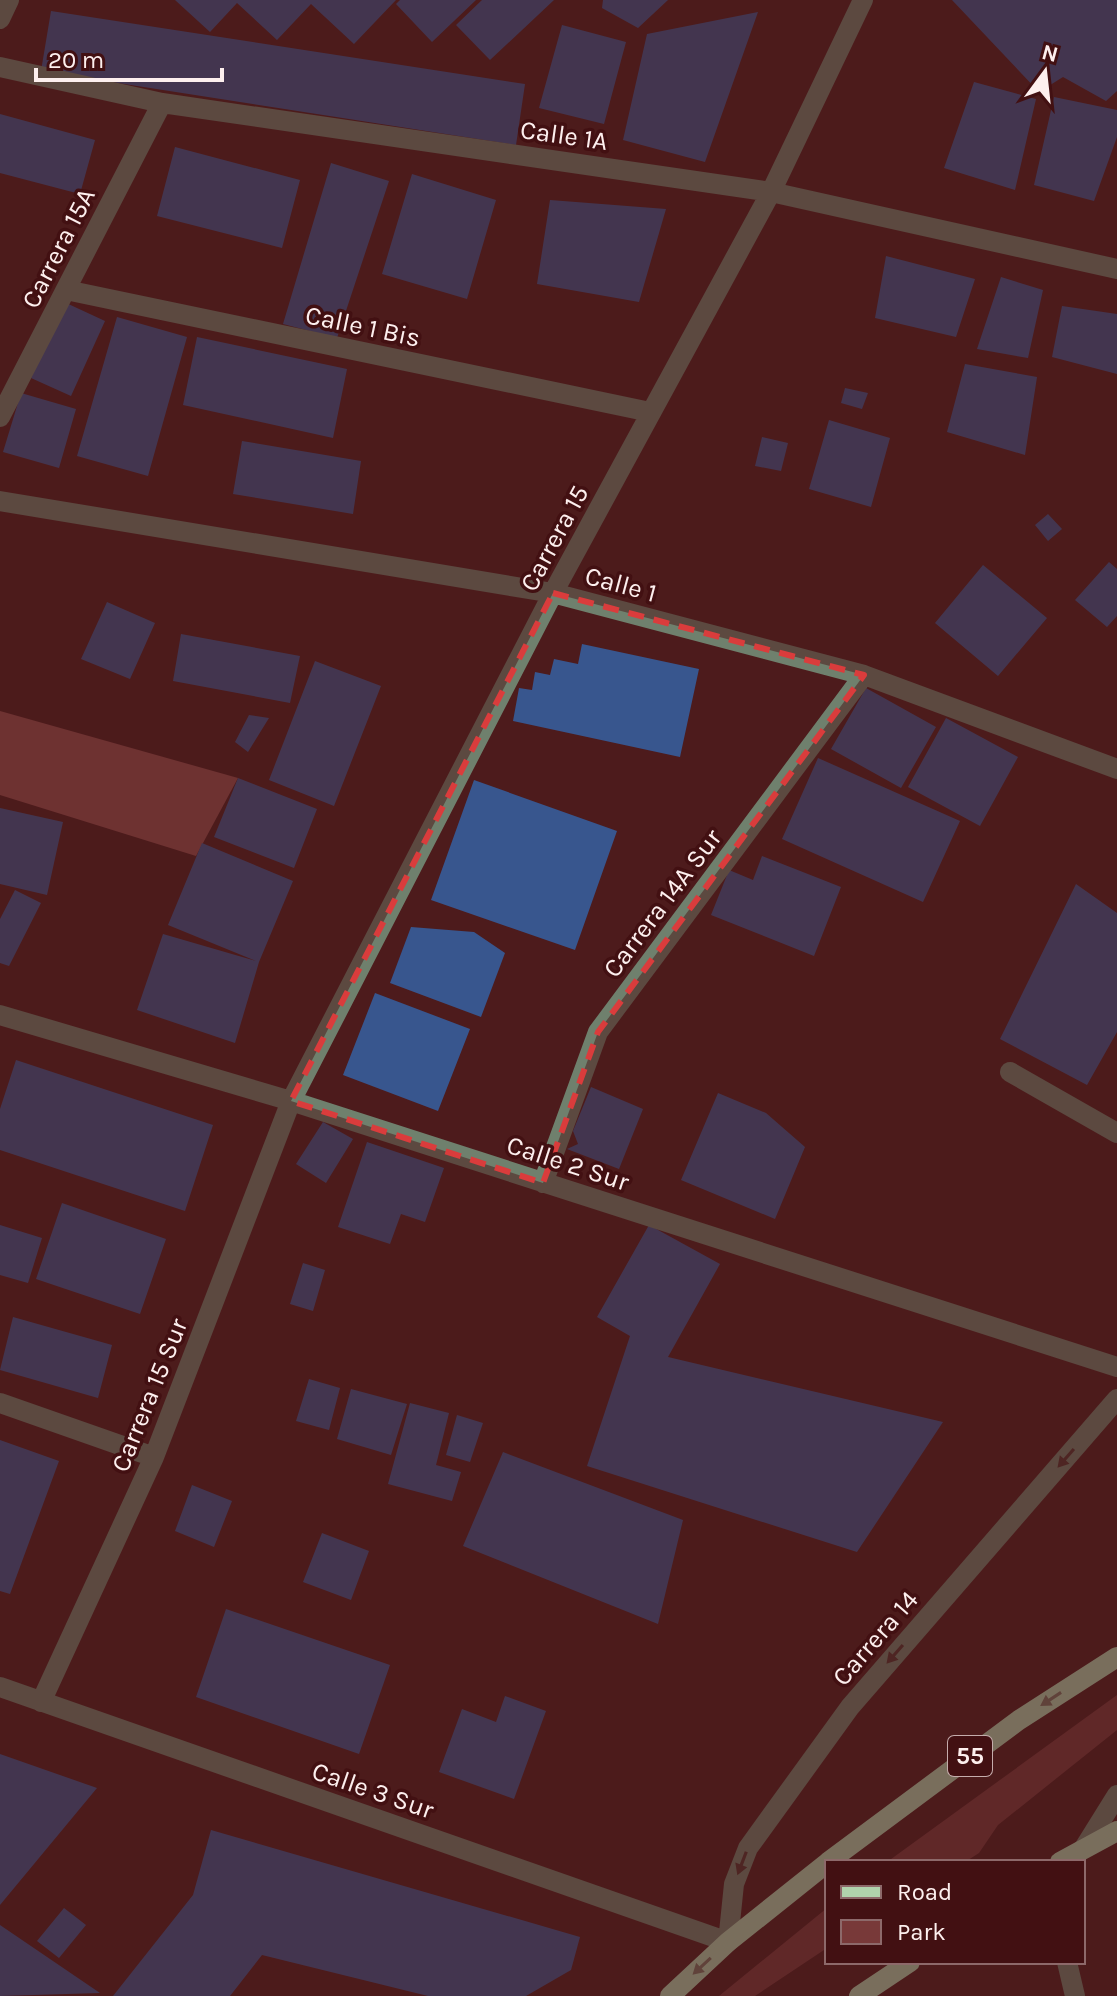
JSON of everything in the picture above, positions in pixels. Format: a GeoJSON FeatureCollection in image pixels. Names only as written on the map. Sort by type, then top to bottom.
{"type":"FeatureCollection","features":[{"type":"Feature","properties":{"kind":"main road","name":"55"},"geometry":{"type":"LineString","coordinates":[[832,1860],[1019,1720],[1117,1657]]}},
{"type":"Feature","properties":{"kind":"main road"},"geometry":{"type":"LineString","coordinates":[[1063,1860],[1117,1831]]}},
{"type":"Feature","properties":{"kind":"main road","name":"55"},"geometry":{"type":"LineString","coordinates":[[670,1996],[728,1942],[825,1865]]}},
{"type":"Feature","properties":{"kind":"main road"},"geometry":{"type":"LineString","coordinates":[[859,1996],[907,1964]]}},
{"type":"Feature","properties":{"kind":"street"},"geometry":{"type":"LineString","coordinates":[[0,19],[9,0]]}},
{"type":"Feature","properties":{"kind":"street","name":"Carrera 15"},"geometry":{"type":"LineString","coordinates":[[291,1101],[553,593],[771,192],[863,0]]}},
{"type":"Feature","properties":{"kind":"street","name":"Calle 1A"},"geometry":{"type":"LineString","coordinates":[[0,67],[162,103],[771,192],[1117,269]]}},
{"type":"Feature","properties":{"kind":"street","name":"Carrera 15A"},"geometry":{"type":"LineString","coordinates":[[0,417],[162,103]]}},
{"type":"Feature","properties":{"kind":"street","name":"Calle 1 Bis"},"geometry":{"type":"LineString","coordinates":[[66,290],[650,412]]}},
{"type":"Feature","properties":{"kind":"street","name":"Calle 1"},"geometry":{"type":"LineString","coordinates":[[0,501],[553,593],[864,675],[1117,769]]}},
{"type":"Feature","properties":{"kind":"street","name":"Carrera 14A Sur"},"geometry":{"type":"LineString","coordinates":[[543,1183],[598,1032],[864,675]]}},
{"type":"Feature","properties":{"kind":"street","name":"Calle 2 Sur"},"geometry":{"type":"LineString","coordinates":[[0,1015],[291,1101],[1117,1367]]}},
{"type":"Feature","properties":{"kind":"street"},"geometry":{"type":"LineString","coordinates":[[1010,1072],[1117,1133]]}},
{"type":"Feature","properties":{"kind":"street","name":"Carrera 15 Sur"},"geometry":{"type":"LineString","coordinates":[[41,1702],[154,1457],[291,1101]]}},
{"type":"Feature","properties":{"kind":"street","name":"Carrera 14"},"geometry":{"type":"LineString","coordinates":[[728,1942],[734,1884],[748,1848],[850,1707],[1117,1399]]}},
{"type":"Feature","properties":{"kind":"street"},"geometry":{"type":"LineString","coordinates":[[0,1403],[154,1457]]}},
{"type":"Feature","properties":{"kind":"street","name":"Calle 3 Sur"},"geometry":{"type":"LineString","coordinates":[[0,1687],[728,1942]]}},
{"type":"Feature","properties":{"kind":"street"},"geometry":{"type":"LineString","coordinates":[[1084,1848],[1117,1795]]}},
{"type":"Feature","properties":{"kind":"street"},"geometry":{"type":"LineString","coordinates":[[1067,1964],[1075,1996]]}},
{"type":"Feature","properties":{"kind":"highlighted area"},"geometry":{"type":"Polygon","coordinates":[[[553,593],[864,675],[598,1032],[543,1183],[291,1101],[553,593]]]}},
{"type":"Feature","properties":{"kind":"green space"},"geometry":{"type":"Polygon","coordinates":[[[1117,1695],[1117,1730],[998,1825],[979,1853],[968,1860],[890,1860],[1117,1695]]]}},
{"type":"Feature","properties":{"kind":"green space"},"geometry":{"type":"Polygon","coordinates":[[[825,1910],[825,1949],[755,1996],[719,1996],[825,1910]]]}},
{"type":"Feature","properties":{"kind":"shaded area"},"geometry":{"type":"Polygon","coordinates":[[[0,711],[238,778],[196,856],[0,795],[0,711]]]}},
{"type":"Feature","properties":{"kind":"building"},"geometry":{"type":"Polygon","coordinates":[[[175,0],[396,0],[354,44],[311,4],[277,40],[237,3],[210,32],[175,0]]]}},
{"type":"Feature","properties":{"kind":"building"},"geometry":{"type":"Polygon","coordinates":[[[400,0],[476,0],[432,42],[396,4],[400,0]]]}},
{"type":"Feature","properties":{"kind":"building"},"geometry":{"type":"Polygon","coordinates":[[[482,0],[554,0],[490,60],[456,25],[482,0]]]}},
{"type":"Feature","properties":{"kind":"building"},"geometry":{"type":"Polygon","coordinates":[[[603,0],[668,0],[638,28],[602,8],[603,0]]]}},
{"type":"Feature","properties":{"kind":"building"},"geometry":{"type":"Polygon","coordinates":[[[952,0],[1117,0],[1117,91],[1106,101],[1063,77],[1039,92],[952,0]]]}},
{"type":"Feature","properties":{"kind":"building"},"geometry":{"type":"Polygon","coordinates":[[[51,11],[525,84],[516,145],[41,71],[51,11]]]}},
{"type":"Feature","properties":{"kind":"building"},"geometry":{"type":"Polygon","coordinates":[[[758,12],[705,162],[623,140],[647,34],[758,12]]]}},
{"type":"Feature","properties":{"kind":"building"},"geometry":{"type":"Polygon","coordinates":[[[562,25],[626,42],[604,124],[539,108],[562,25]]]}},
{"type":"Feature","properties":{"kind":"building"},"geometry":{"type":"Polygon","coordinates":[[[974,82],[1036,99],[1015,190],[944,168],[974,82]]]}},
{"type":"Feature","properties":{"kind":"building"},"geometry":{"type":"Polygon","coordinates":[[[1054,97],[1117,110],[1117,137],[1094,201],[1034,185],[1054,97]]]}},
{"type":"Feature","properties":{"kind":"building"},"geometry":{"type":"Polygon","coordinates":[[[0,114],[95,140],[80,194],[0,173],[0,114]]]}},
{"type":"Feature","properties":{"kind":"building"},"geometry":{"type":"Polygon","coordinates":[[[175,147],[300,180],[282,248],[157,216],[175,147]]]}},
{"type":"Feature","properties":{"kind":"building"},"geometry":{"type":"Polygon","coordinates":[[[331,163],[389,181],[337,338],[283,324],[331,163]]]}},
{"type":"Feature","properties":{"kind":"building"},"geometry":{"type":"Polygon","coordinates":[[[412,174],[496,200],[467,299],[382,274],[412,174]]]}},
{"type":"Feature","properties":{"kind":"building"},"geometry":{"type":"Polygon","coordinates":[[[550,200],[666,209],[639,302],[537,284],[550,200]]]}},
{"type":"Feature","properties":{"kind":"building"},"geometry":{"type":"Polygon","coordinates":[[[886,256],[975,279],[956,337],[875,318],[886,256]]]}},
{"type":"Feature","properties":{"kind":"building"},"geometry":{"type":"Polygon","coordinates":[[[1001,277],[1043,290],[1028,358],[977,349],[1001,277]]]}},
{"type":"Feature","properties":{"kind":"building"},"geometry":{"type":"Polygon","coordinates":[[[64,302],[105,321],[71,396],[31,378],[64,302]]]}},
{"type":"Feature","properties":{"kind":"building"},"geometry":{"type":"Polygon","coordinates":[[[1062,306],[1117,314],[1117,374],[1052,357],[1062,306]]]}},
{"type":"Feature","properties":{"kind":"building"},"geometry":{"type":"Polygon","coordinates":[[[117,317],[187,337],[148,476],[77,456],[117,317]]]}},
{"type":"Feature","properties":{"kind":"building"},"geometry":{"type":"Polygon","coordinates":[[[197,337],[347,369],[333,438],[183,405],[197,337]]]}},
{"type":"Feature","properties":{"kind":"building"},"geometry":{"type":"Polygon","coordinates":[[[965,364],[1037,377],[1025,455],[947,432],[965,364]]]}},
{"type":"Feature","properties":{"kind":"building"},"geometry":{"type":"Polygon","coordinates":[[[845,388],[868,393],[862,409],[841,403],[845,388]]]}},
{"type":"Feature","properties":{"kind":"building"},"geometry":{"type":"Polygon","coordinates":[[[21,393],[76,409],[59,468],[3,452],[21,393]]]}},
{"type":"Feature","properties":{"kind":"building"},"geometry":{"type":"Polygon","coordinates":[[[829,420],[890,438],[871,507],[809,489],[829,420]]]}},
{"type":"Feature","properties":{"kind":"building"},"geometry":{"type":"Polygon","coordinates":[[[762,437],[788,443],[781,471],[755,466],[762,437]]]}},
{"type":"Feature","properties":{"kind":"building"},"geometry":{"type":"Polygon","coordinates":[[[242,441],[361,461],[353,514],[233,494],[242,441]]]}},
{"type":"Feature","properties":{"kind":"building"},"geometry":{"type":"Polygon","coordinates":[[[1048,514],[1062,529],[1048,541],[1035,525],[1048,514]]]}},
{"type":"Feature","properties":{"kind":"building"},"geometry":{"type":"Polygon","coordinates":[[[1109,562],[1117,569],[1117,616],[1107,627],[1075,600],[1109,562]]]}},
{"type":"Feature","properties":{"kind":"building"},"geometry":{"type":"Polygon","coordinates":[[[983,565],[1047,618],[998,676],[935,623],[983,565]]]}},
{"type":"Feature","properties":{"kind":"building"},"geometry":{"type":"Polygon","coordinates":[[[107,602],[155,623],[130,679],[81,659],[107,602]]]}},
{"type":"Feature","properties":{"kind":"building"},"geometry":{"type":"Polygon","coordinates":[[[181,634],[300,656],[290,703],[173,681],[181,634]]]}},
{"type":"Feature","properties":{"kind":"building"},"geometry":{"type":"Polygon","coordinates":[[[582,644],[699,669],[680,757],[513,721],[519,688],[532,690],[535,672],[550,675],[554,659],[578,664],[582,644]]]}},
{"type":"Feature","properties":{"kind":"building"},"geometry":{"type":"Polygon","coordinates":[[[315,661],[381,686],[334,806],[269,780],[315,661]]]}},
{"type":"Feature","properties":{"kind":"building"},"geometry":{"type":"Polygon","coordinates":[[[866,688],[936,727],[901,788],[831,749],[866,688]]]}},
{"type":"Feature","properties":{"kind":"building"},"geometry":{"type":"Polygon","coordinates":[[[249,715],[269,718],[248,752],[235,742],[249,715]]]}},
{"type":"Feature","properties":{"kind":"building"},"geometry":{"type":"Polygon","coordinates":[[[946,718],[1018,757],[980,826],[908,787],[946,718]]]}},
{"type":"Feature","properties":{"kind":"building"},"geometry":{"type":"Polygon","coordinates":[[[818,758],[960,821],[923,902],[782,839],[818,758]]]}},
{"type":"Feature","properties":{"kind":"building"},"geometry":{"type":"Polygon","coordinates":[[[238,778],[317,809],[294,868],[214,837],[238,778]]]}},
{"type":"Feature","properties":{"kind":"building"},"geometry":{"type":"Polygon","coordinates":[[[474,780],[617,831],[575,950],[431,900],[474,780]]]}},
{"type":"Feature","properties":{"kind":"building"},"geometry":{"type":"Polygon","coordinates":[[[0,808],[63,822],[47,895],[0,884],[0,808]]]}},
{"type":"Feature","properties":{"kind":"building"},"geometry":{"type":"Polygon","coordinates":[[[202,843],[293,881],[259,962],[235,1043],[137,1010],[163,934],[256,961],[168,925],[202,843]]]}},
{"type":"Feature","properties":{"kind":"building"},"geometry":{"type":"Polygon","coordinates":[[[762,856],[841,887],[814,956],[711,915],[729,870],[753,880],[762,856]]]}},
{"type":"Feature","properties":{"kind":"building"},"geometry":{"type":"Polygon","coordinates":[[[1076,884],[1117,913],[1117,1032],[1087,1085],[1000,1039],[1076,884]]]}},
{"type":"Feature","properties":{"kind":"building"},"geometry":{"type":"Polygon","coordinates":[[[15,890],[41,903],[9,966],[0,963],[0,919],[15,890]]]}},
{"type":"Feature","properties":{"kind":"building"},"geometry":{"type":"Polygon","coordinates":[[[411,927],[474,932],[505,953],[481,1017],[390,983],[411,927]]]}},
{"type":"Feature","properties":{"kind":"building"},"geometry":{"type":"Polygon","coordinates":[[[375,993],[470,1029],[438,1111],[343,1075],[375,993]]]}},
{"type":"Feature","properties":{"kind":"building"},"geometry":{"type":"Polygon","coordinates":[[[16,1060],[213,1125],[185,1211],[0,1150],[0,1109],[16,1060]]]}},
{"type":"Feature","properties":{"kind":"building"},"geometry":{"type":"Polygon","coordinates":[[[591,1087],[643,1109],[619,1169],[567,1149],[578,1144],[573,1131],[591,1087]]]}},
{"type":"Feature","properties":{"kind":"building"},"geometry":{"type":"Polygon","coordinates":[[[718,1093],[766,1113],[805,1147],[775,1219],[681,1180],[718,1093]]]}},
{"type":"Feature","properties":{"kind":"building"},"geometry":{"type":"Polygon","coordinates":[[[323,1122],[353,1139],[326,1183],[296,1164],[323,1122]]]}},
{"type":"Feature","properties":{"kind":"building"},"geometry":{"type":"Polygon","coordinates":[[[367,1142],[444,1168],[425,1222],[401,1214],[390,1244],[338,1227],[367,1142]]]}},
{"type":"Feature","properties":{"kind":"building"},"geometry":{"type":"Polygon","coordinates":[[[62,1203],[166,1239],[140,1314],[36,1279],[62,1203]]]}},
{"type":"Feature","properties":{"kind":"building"},"geometry":{"type":"Polygon","coordinates":[[[0,1225],[42,1238],[28,1283],[0,1275],[0,1225]]]}},
{"type":"Feature","properties":{"kind":"building"},"geometry":{"type":"Polygon","coordinates":[[[649,1225],[720,1264],[668,1357],[943,1422],[857,1552],[587,1466],[630,1336],[597,1317],[649,1225]]]}},
{"type":"Feature","properties":{"kind":"building"},"geometry":{"type":"Polygon","coordinates":[[[303,1263],[325,1270],[313,1311],[290,1304],[303,1263]]]}},
{"type":"Feature","properties":{"kind":"building"},"geometry":{"type":"Polygon","coordinates":[[[13,1317],[112,1345],[98,1398],[0,1370],[13,1317]]]}},
{"type":"Feature","properties":{"kind":"building"},"geometry":{"type":"Polygon","coordinates":[[[309,1379],[340,1388],[329,1430],[296,1421],[309,1379]]]}},
{"type":"Feature","properties":{"kind":"building"},"geometry":{"type":"Polygon","coordinates":[[[351,1389],[407,1404],[391,1455],[337,1439],[351,1389]]]}},
{"type":"Feature","properties":{"kind":"building"},"geometry":{"type":"Polygon","coordinates":[[[410,1403],[449,1413],[436,1465],[461,1472],[452,1501],[388,1484],[410,1403]]]}},
{"type":"Feature","properties":{"kind":"building"},"geometry":{"type":"Polygon","coordinates":[[[457,1415],[483,1423],[470,1462],[446,1455],[457,1415]]]}},
{"type":"Feature","properties":{"kind":"building"},"geometry":{"type":"Polygon","coordinates":[[[0,1440],[59,1461],[10,1594],[0,1591],[0,1440]]]}},
{"type":"Feature","properties":{"kind":"building"},"geometry":{"type":"Polygon","coordinates":[[[503,1452],[683,1520],[658,1624],[463,1546],[503,1452]]]}},
{"type":"Feature","properties":{"kind":"building"},"geometry":{"type":"Polygon","coordinates":[[[192,1485],[232,1501],[214,1547],[175,1531],[192,1485]]]}},
{"type":"Feature","properties":{"kind":"building"},"geometry":{"type":"Polygon","coordinates":[[[322,1533],[369,1551],[351,1600],[303,1582],[322,1533]]]}},
{"type":"Feature","properties":{"kind":"building"},"geometry":{"type":"Polygon","coordinates":[[[226,1609],[390,1665],[359,1754],[196,1697],[226,1609]]]}},
{"type":"Feature","properties":{"kind":"building"},"geometry":{"type":"Polygon","coordinates":[[[505,1696],[546,1711],[514,1799],[439,1772],[462,1709],[496,1722],[505,1696]]]}},
{"type":"Feature","properties":{"kind":"building"},"geometry":{"type":"Polygon","coordinates":[[[0,1754],[97,1788],[0,1905],[0,1754]]]}},
{"type":"Feature","properties":{"kind":"building"},"geometry":{"type":"Polygon","coordinates":[[[211,1830],[580,1937],[571,1970],[526,1996],[428,1996],[262,1955],[230,1996],[113,1996],[193,1895],[211,1830]]]}},
{"type":"Feature","properties":{"kind":"building"},"geometry":{"type":"Polygon","coordinates":[[[64,1908],[86,1925],[59,1958],[37,1941],[64,1908]]]}},
{"type":"Feature","properties":{"kind":"building"},"geometry":{"type":"Polygon","coordinates":[[[0,1925],[100,1993],[0,1996],[0,1925]]]}}]}
